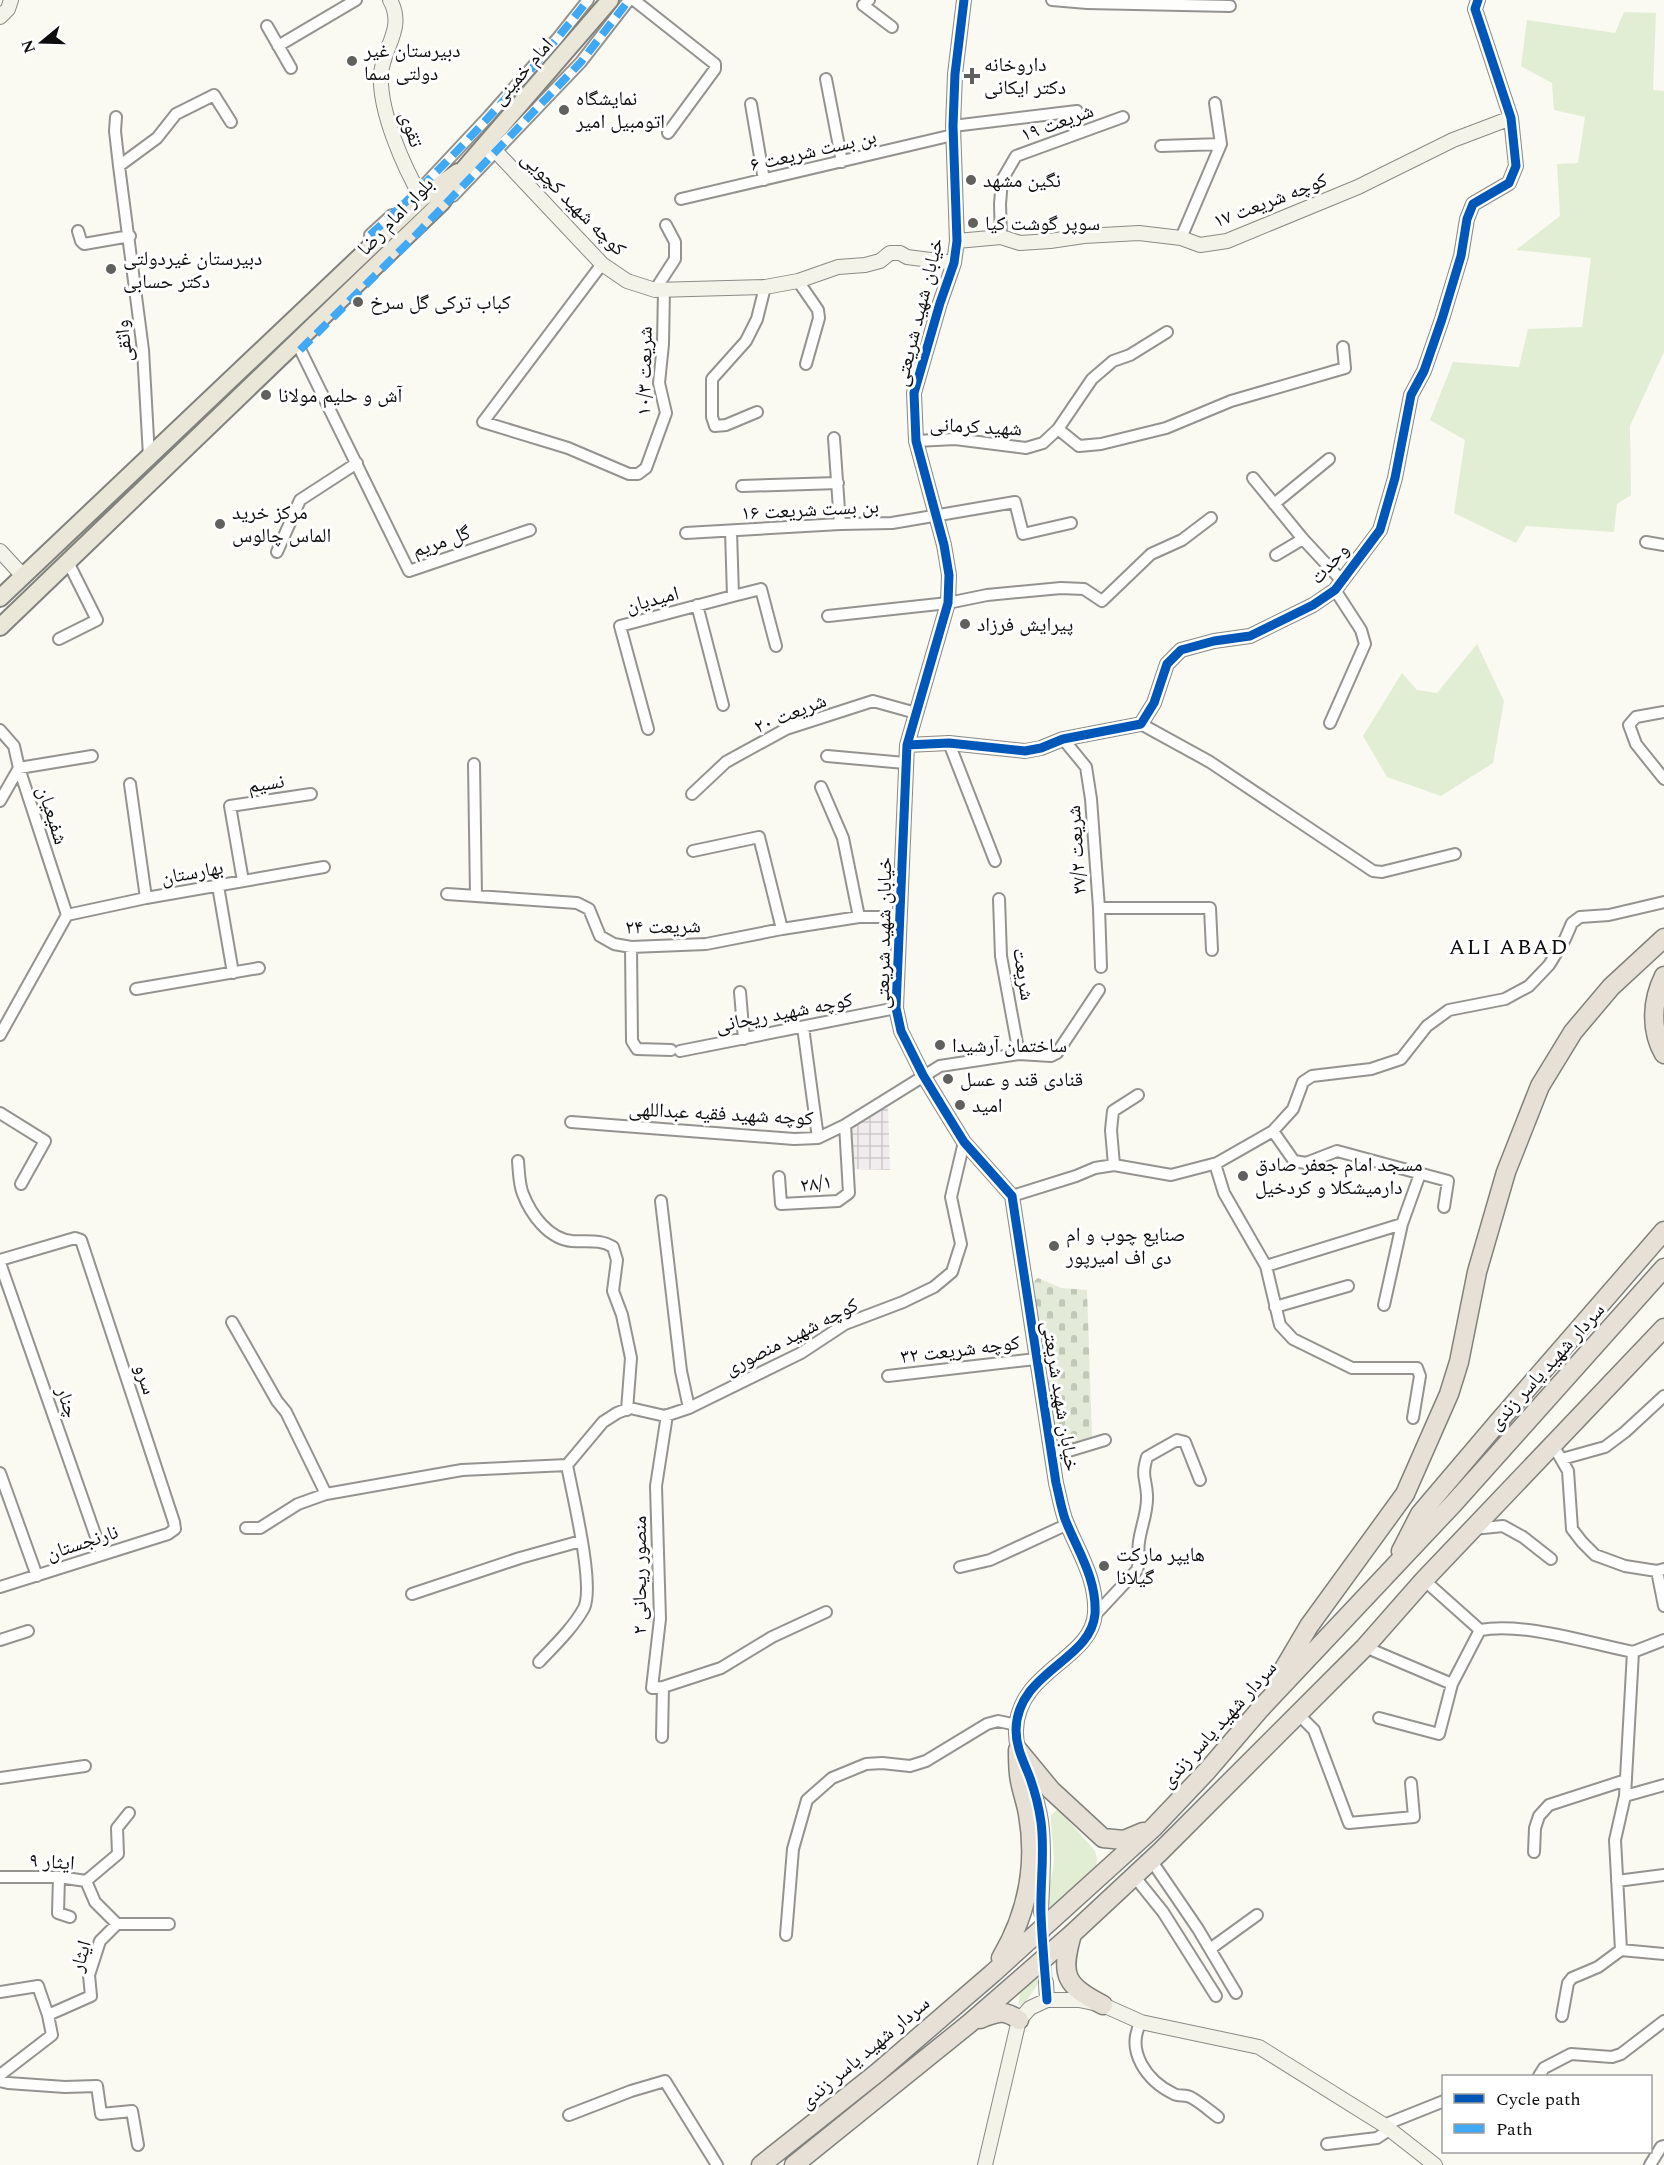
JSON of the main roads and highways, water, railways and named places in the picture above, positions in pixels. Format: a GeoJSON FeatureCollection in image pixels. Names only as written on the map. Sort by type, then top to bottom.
{"type":"FeatureCollection","features":[{"type":"Feature","properties":{"kind":"highway"},"geometry":{"type":"LineString","coordinates":[[1261,1708],[1309,1626],[1405,1494],[1449,1394],[1460,1362],[1477,1272],[1515,1145],[1540,1086],[1574,1032],[1611,987],[1664,938]]}},
{"type":"Feature","properties":{"kind":"highway"},"geometry":{"type":"LineString","coordinates":[[1664,976],[1658,988],[1654,1019],[1658,1044],[1664,1054]]}},
{"type":"Feature","properties":{"kind":"highway"},"geometry":{"type":"LineString","coordinates":[[1388,1575],[1420,1514],[1664,1231]]}},
{"type":"Feature","properties":{"kind":"highway","name":"سردار شهید یاسر زندی"},"geometry":{"type":"LineString","coordinates":[[761,2165],[877,2073],[993,1973],[1153,1828],[1207,1771],[1261,1708],[1388,1575],[1664,1268]]}},
{"type":"Feature","properties":{"kind":"highway"},"geometry":{"type":"LineString","coordinates":[[794,2165],[970,2023],[1072,1934],[1151,1860],[1365,1647],[1473,1529],[1557,1452],[1664,1328]]}},
{"type":"Feature","properties":{"kind":"highway"},"geometry":{"type":"LineString","coordinates":[[993,1973],[1014,1936],[1029,1886],[1031,1854],[1028,1815],[1019,1775],[1018,1750],[1051,1790],[1103,1838],[1124,1840],[1153,1828]]}},
{"type":"Feature","properties":{"kind":"highway"},"geometry":{"type":"LineString","coordinates":[[1072,1934],[1066,1956],[1066,1970],[1071,1982],[1080,1993],[1104,2005]]}},
{"type":"Feature","properties":{"kind":"highway"},"geometry":{"type":"LineString","coordinates":[[970,2023],[998,2011],[1009,2012],[1019,2020]]}},
{"type":"Feature","properties":{"kind":"main road","name":"امام خمینی"},"geometry":{"type":"LineString","coordinates":[[464,169],[491,146],[610,0]]}},
{"type":"Feature","properties":{"kind":"main road","name":"بلوار امام رضا"},"geometry":{"type":"LineString","coordinates":[[0,598],[420,195],[464,169]]}},
{"type":"Feature","properties":{"kind":"main road","name":"بلوار امام رضا"},"geometry":{"type":"LineString","coordinates":[[0,627],[298,347],[442,202],[464,169]]}},
{"type":"Feature","properties":{"kind":"tunnel"},"geometry":{"type":"LineString","coordinates":[[1042,1924],[1046,1982]]}},
{"type":"Feature","properties":{"kind":"place","name":"دبیرستان غیر دولتی سما"},"geometry":{"type":"Point","coordinates":[352,61]}},
{"type":"Feature","properties":{"kind":"place","name":"داروخانه دکتر ایکانی"},"geometry":{"type":"Point","coordinates":[972,76]}},
{"type":"Feature","properties":{"kind":"place","name":"نمایشگاه اتومبیل امیر"},"geometry":{"type":"Point","coordinates":[564,110]}},
{"type":"Feature","properties":{"kind":"place","name":"نگین مشهد"},"geometry":{"type":"Point","coordinates":[971,180]}},
{"type":"Feature","properties":{"kind":"place","name":"سوپر گوشت کیا"},"geometry":{"type":"Point","coordinates":[973,223]}},
{"type":"Feature","properties":{"kind":"place","name":"دبیرستان غیردولتی دکتر حسابی"},"geometry":{"type":"Point","coordinates":[111,269]}},
{"type":"Feature","properties":{"kind":"place","name":"کباب ترکی گل سرخ"},"geometry":{"type":"Point","coordinates":[358,302]}},
{"type":"Feature","properties":{"kind":"place","name":"آش و حلیم مولانا"},"geometry":{"type":"Point","coordinates":[266,395]}},
{"type":"Feature","properties":{"kind":"place","name":"مرکز خرید الماس چالوس"},"geometry":{"type":"Point","coordinates":[220,524]}},
{"type":"Feature","properties":{"kind":"place","name":"پیرایش فرزاد"},"geometry":{"type":"Point","coordinates":[965,624]}},
{"type":"Feature","properties":{"kind":"place","name":"ساختمان آرشیدا"},"geometry":{"type":"Point","coordinates":[940,1045]}},
{"type":"Feature","properties":{"kind":"place","name":"قنادی قند و عسل"},"geometry":{"type":"Point","coordinates":[948,1079]}},
{"type":"Feature","properties":{"kind":"place","name":"امید"},"geometry":{"type":"Point","coordinates":[960,1105]}},
{"type":"Feature","properties":{"kind":"place","name":"مسجد امام جعفر صادق دارمیشکلا و کردخیل"},"geometry":{"type":"Point","coordinates":[1243,1176]}},
{"type":"Feature","properties":{"kind":"place","name":"صنایع چوب و ام دی اف امیرپور"},"geometry":{"type":"Point","coordinates":[1054,1246]}},
{"type":"Feature","properties":{"kind":"place","name":"هایپر مارکت گیلانا"},"geometry":{"type":"Point","coordinates":[1104,1566]}},
{"type":"Feature","properties":{"kind":"district","name":"ALI ABAD"},"geometry":{"type":"Point","coordinates":[1509,946]}}]}
